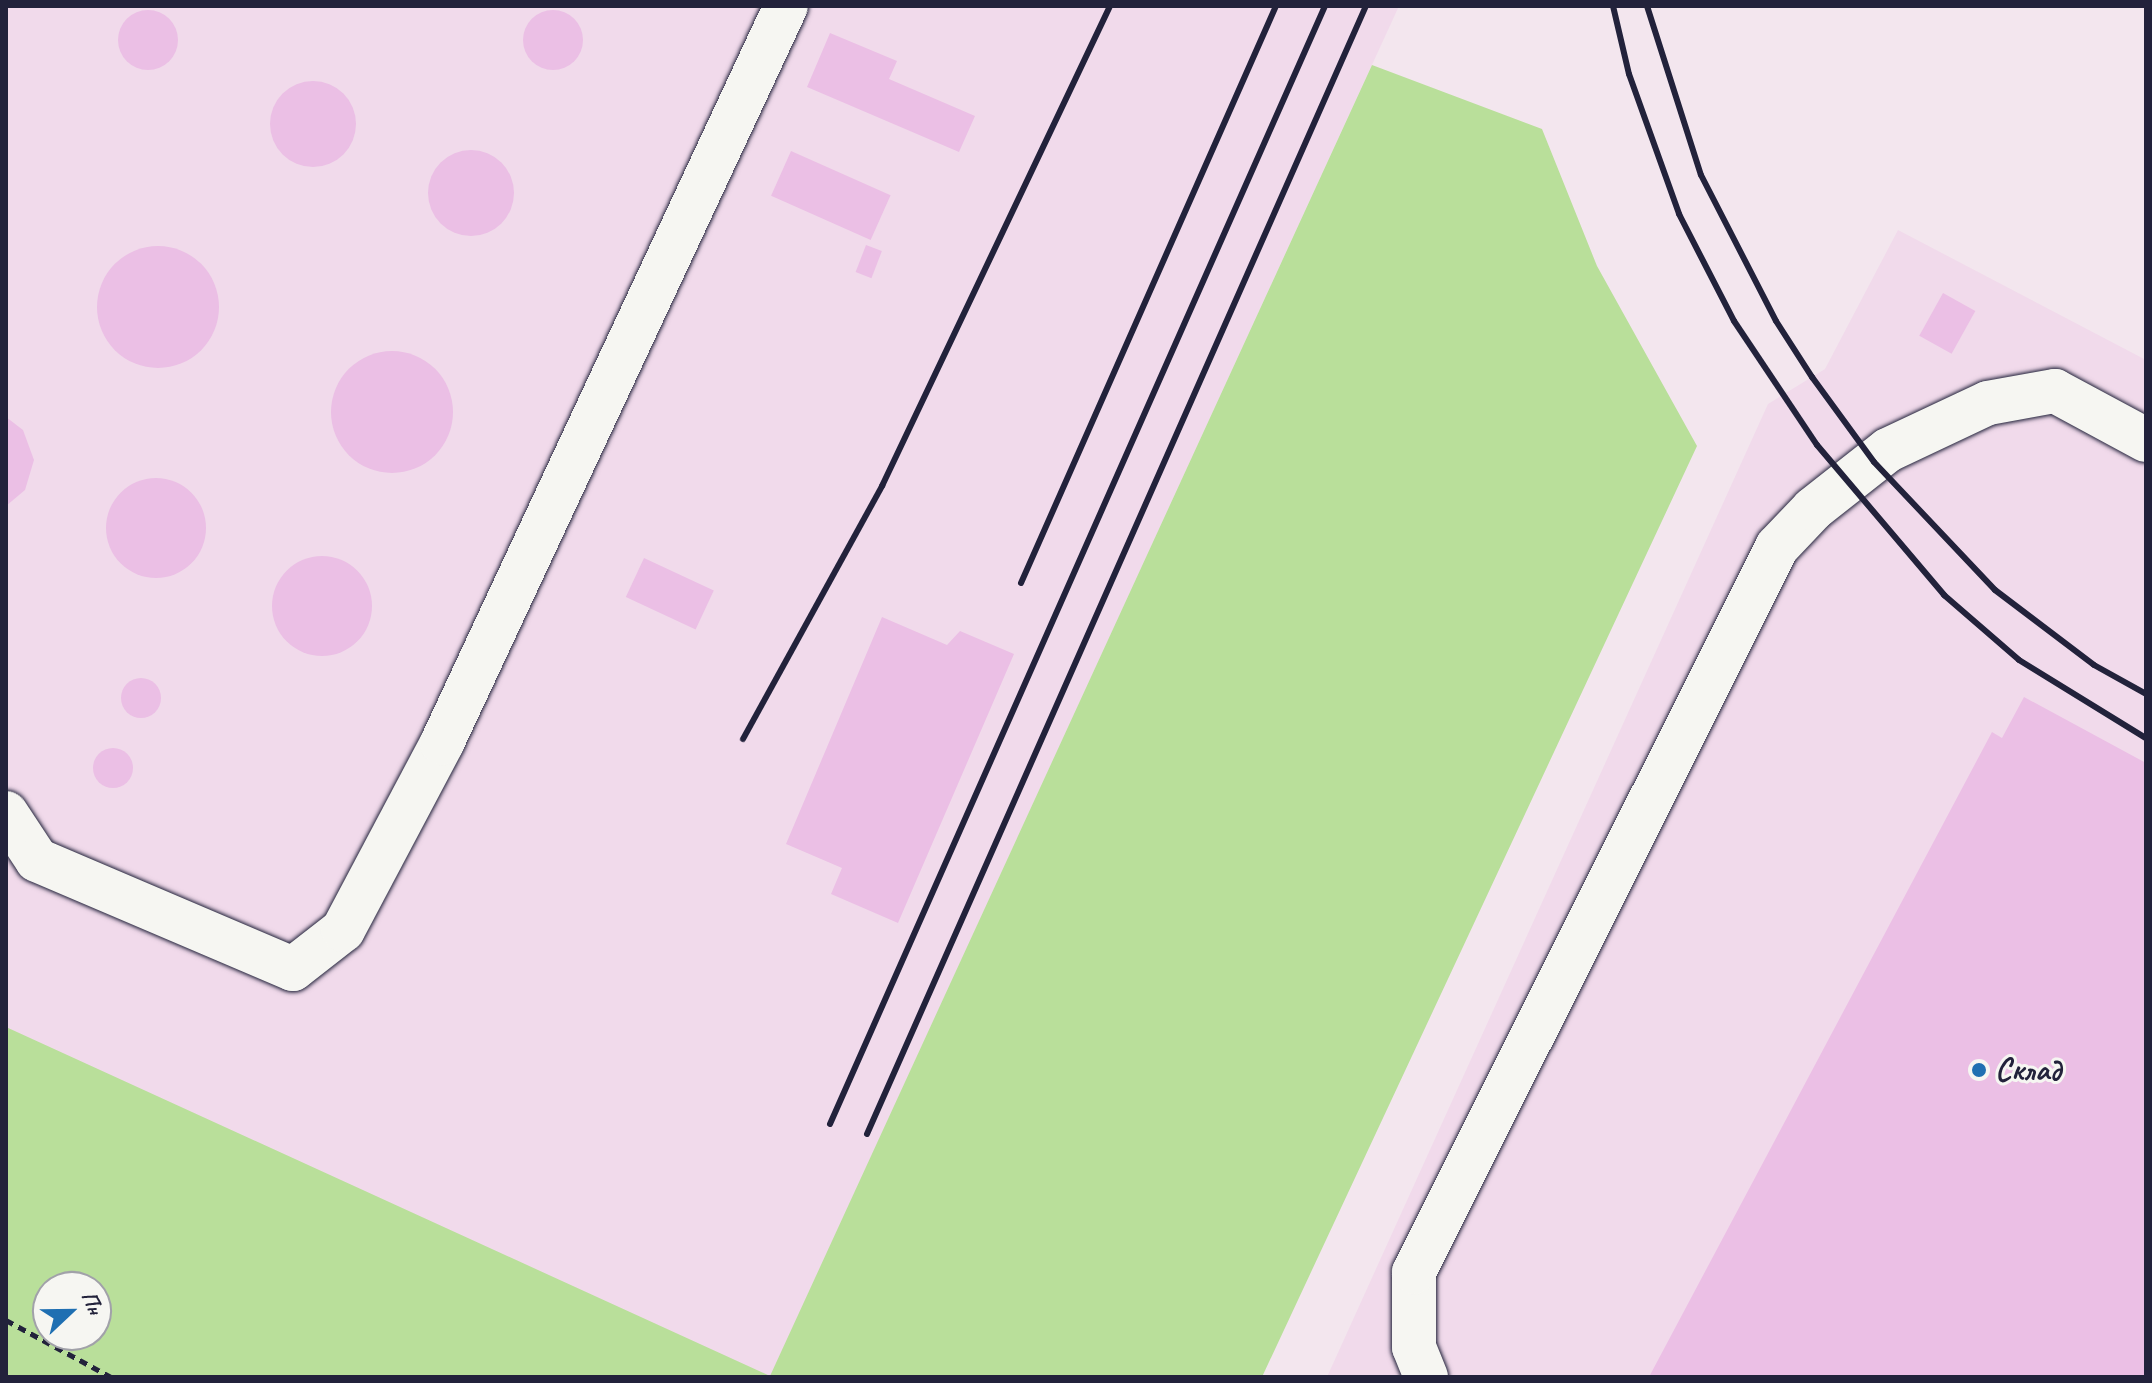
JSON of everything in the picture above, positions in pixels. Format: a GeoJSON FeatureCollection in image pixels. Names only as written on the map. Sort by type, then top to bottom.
{"type":"FeatureCollection","features":[{"type":"Feature","properties":{"kind":"lane"},"geometry":{"type":"LineString","coordinates":[[6,813],[37,860],[293,969],[343,930],[442,743],[786,6]]}},
{"type":"Feature","properties":{"kind":"lane"},"geometry":{"type":"LineString","coordinates":[[1426,1377],[1414,1347],[1414,1272],[1777,547],[1813,509],[1888,450],[1988,403],[2055,391],[2146,440]]}},
{"type":"Feature","properties":{"kind":"path"},"geometry":{"type":"LineString","coordinates":[[6,1320],[111,1377]]}},
{"type":"Feature","properties":{"kind":"shaded area"},"geometry":{"type":"Polygon","coordinates":[[[6,6],[1399,6],[770,1377],[6,1029],[6,6]]]}},
{"type":"Feature","properties":{"kind":"shaded area"},"geometry":{"type":"Polygon","coordinates":[[[1898,230],[2146,360],[2146,1377],[1327,1377],[1768,404],[1825,369],[1898,230]]]}},
{"type":"Feature","properties":{"kind":"green space"},"geometry":{"type":"Polygon","coordinates":[[[1372,65],[1542,129],[1597,266],[1697,446],[1262,1377],[6,1377],[6,1027],[770,1376],[1372,65]]]}},
{"type":"Feature","properties":{"kind":"building"},"geometry":{"type":"Polygon","coordinates":[[[148,10],[160,12],[169,19],[176,28],[176,52],[169,61],[160,68],[148,70],[136,68],[127,61],[120,52],[118,40],[120,28],[127,19],[136,12],[148,10]]]}},
{"type":"Feature","properties":{"kind":"building"},"geometry":{"type":"Polygon","coordinates":[[[553,10],[565,12],[574,19],[581,28],[581,52],[574,61],[565,68],[553,70],[541,68],[532,61],[525,52],[523,40],[525,28],[532,19],[541,12],[553,10]]]}},
{"type":"Feature","properties":{"kind":"building"},"geometry":{"type":"Polygon","coordinates":[[[830,33],[897,61],[889,79],[975,116],[959,152],[807,87],[830,33]]]}},
{"type":"Feature","properties":{"kind":"building"},"geometry":{"type":"Polygon","coordinates":[[[313,81],[329,85],[343,94],[352,108],[356,124],[352,140],[343,154],[329,163],[313,167],[297,163],[283,154],[274,140],[270,124],[274,108],[283,94],[297,85],[313,81]]]}},
{"type":"Feature","properties":{"kind":"building"},"geometry":{"type":"Polygon","coordinates":[[[471,150],[487,154],[501,163],[510,177],[514,193],[510,209],[501,223],[487,232],[471,236],[455,232],[441,223],[432,209],[428,193],[432,177],[441,163],[455,154],[471,150]]]}},
{"type":"Feature","properties":{"kind":"building"},"geometry":{"type":"Polygon","coordinates":[[[791,151],[891,195],[871,240],[771,196],[791,151]]]}},
{"type":"Feature","properties":{"kind":"building"},"geometry":{"type":"Polygon","coordinates":[[[866,245],[882,251],[871,278],[856,272],[866,245]]]}},
{"type":"Feature","properties":{"kind":"building"},"geometry":{"type":"Polygon","coordinates":[[[158,246],[181,251],[201,264],[214,284],[219,307],[214,330],[201,350],[181,363],[158,368],[135,363],[115,350],[102,330],[97,307],[102,284],[115,264],[135,251],[158,246]]]}},
{"type":"Feature","properties":{"kind":"building"},"geometry":{"type":"Polygon","coordinates":[[[1943,293],[1975,311],[1952,354],[1919,336],[1943,293]]]}},
{"type":"Feature","properties":{"kind":"building"},"geometry":{"type":"Polygon","coordinates":[[[392,351],[415,356],[435,369],[448,389],[453,412],[448,435],[435,455],[415,468],[392,473],[369,468],[349,455],[336,435],[331,412],[336,389],[349,369],[369,356],[392,351]]]}},
{"type":"Feature","properties":{"kind":"building"},"geometry":{"type":"Polygon","coordinates":[[[6,417],[23,430],[34,460],[25,490],[6,506],[6,417]]]}},
{"type":"Feature","properties":{"kind":"building"},"geometry":{"type":"Polygon","coordinates":[[[156,478],[175,481],[192,492],[203,509],[206,528],[203,547],[192,564],[175,575],[156,578],[137,575],[120,564],[109,547],[106,528],[109,509],[120,492],[137,481],[156,478]]]}},
{"type":"Feature","properties":{"kind":"building"},"geometry":{"type":"Polygon","coordinates":[[[322,556],[341,559],[358,570],[369,587],[372,606],[369,625],[358,642],[341,653],[322,656],[303,653],[286,642],[275,625],[272,606],[275,587],[286,570],[303,559],[322,556]]]}},
{"type":"Feature","properties":{"kind":"building"},"geometry":{"type":"Polygon","coordinates":[[[644,558],[714,591],[696,630],[626,597],[644,558]]]}},
{"type":"Feature","properties":{"kind":"building"},"geometry":{"type":"Polygon","coordinates":[[[882,617],[947,645],[960,631],[1014,654],[898,923],[831,894],[842,868],[786,844],[882,617]]]}},
{"type":"Feature","properties":{"kind":"building"},"geometry":{"type":"Polygon","coordinates":[[[141,678],[155,684],[161,698],[155,712],[141,718],[127,712],[121,698],[127,684],[141,678]]]}},
{"type":"Feature","properties":{"kind":"building","name":"Склад"},"geometry":{"type":"Polygon","coordinates":[[[2024,697],[2146,763],[2146,1377],[1649,1377],[1992,732],[2002,738],[2024,697]]]}},
{"type":"Feature","properties":{"kind":"building"},"geometry":{"type":"Polygon","coordinates":[[[113,748],[127,754],[133,768],[127,782],[113,788],[99,782],[93,768],[99,754],[113,748]]]}},
{"type":"Feature","properties":{"kind":"railway"},"geometry":{"type":"LineString","coordinates":[[743,739],[882,486],[1110,6]]}},
{"type":"Feature","properties":{"kind":"railway"},"geometry":{"type":"LineString","coordinates":[[1021,583],[1276,6]]}},
{"type":"Feature","properties":{"kind":"railway"},"geometry":{"type":"LineString","coordinates":[[830,1124],[1325,6]]}},
{"type":"Feature","properties":{"kind":"railway"},"geometry":{"type":"LineString","coordinates":[[867,1134],[1366,6]]}},
{"type":"Feature","properties":{"kind":"railway"},"geometry":{"type":"LineString","coordinates":[[1613,6],[1629,74],[1679,214],[1734,321],[1817,445],[1944,595],[2019,660],[2146,738]]}},
{"type":"Feature","properties":{"kind":"railway"},"geometry":{"type":"LineString","coordinates":[[1647,6],[1701,175],[1776,321],[1812,377],[1874,462],[1995,590],[2094,665],[2146,694]]}},
{"type":"Feature","properties":{"kind":"place","name":"Склад"},"geometry":{"type":"Point","coordinates":[1979,1070]}}]}
